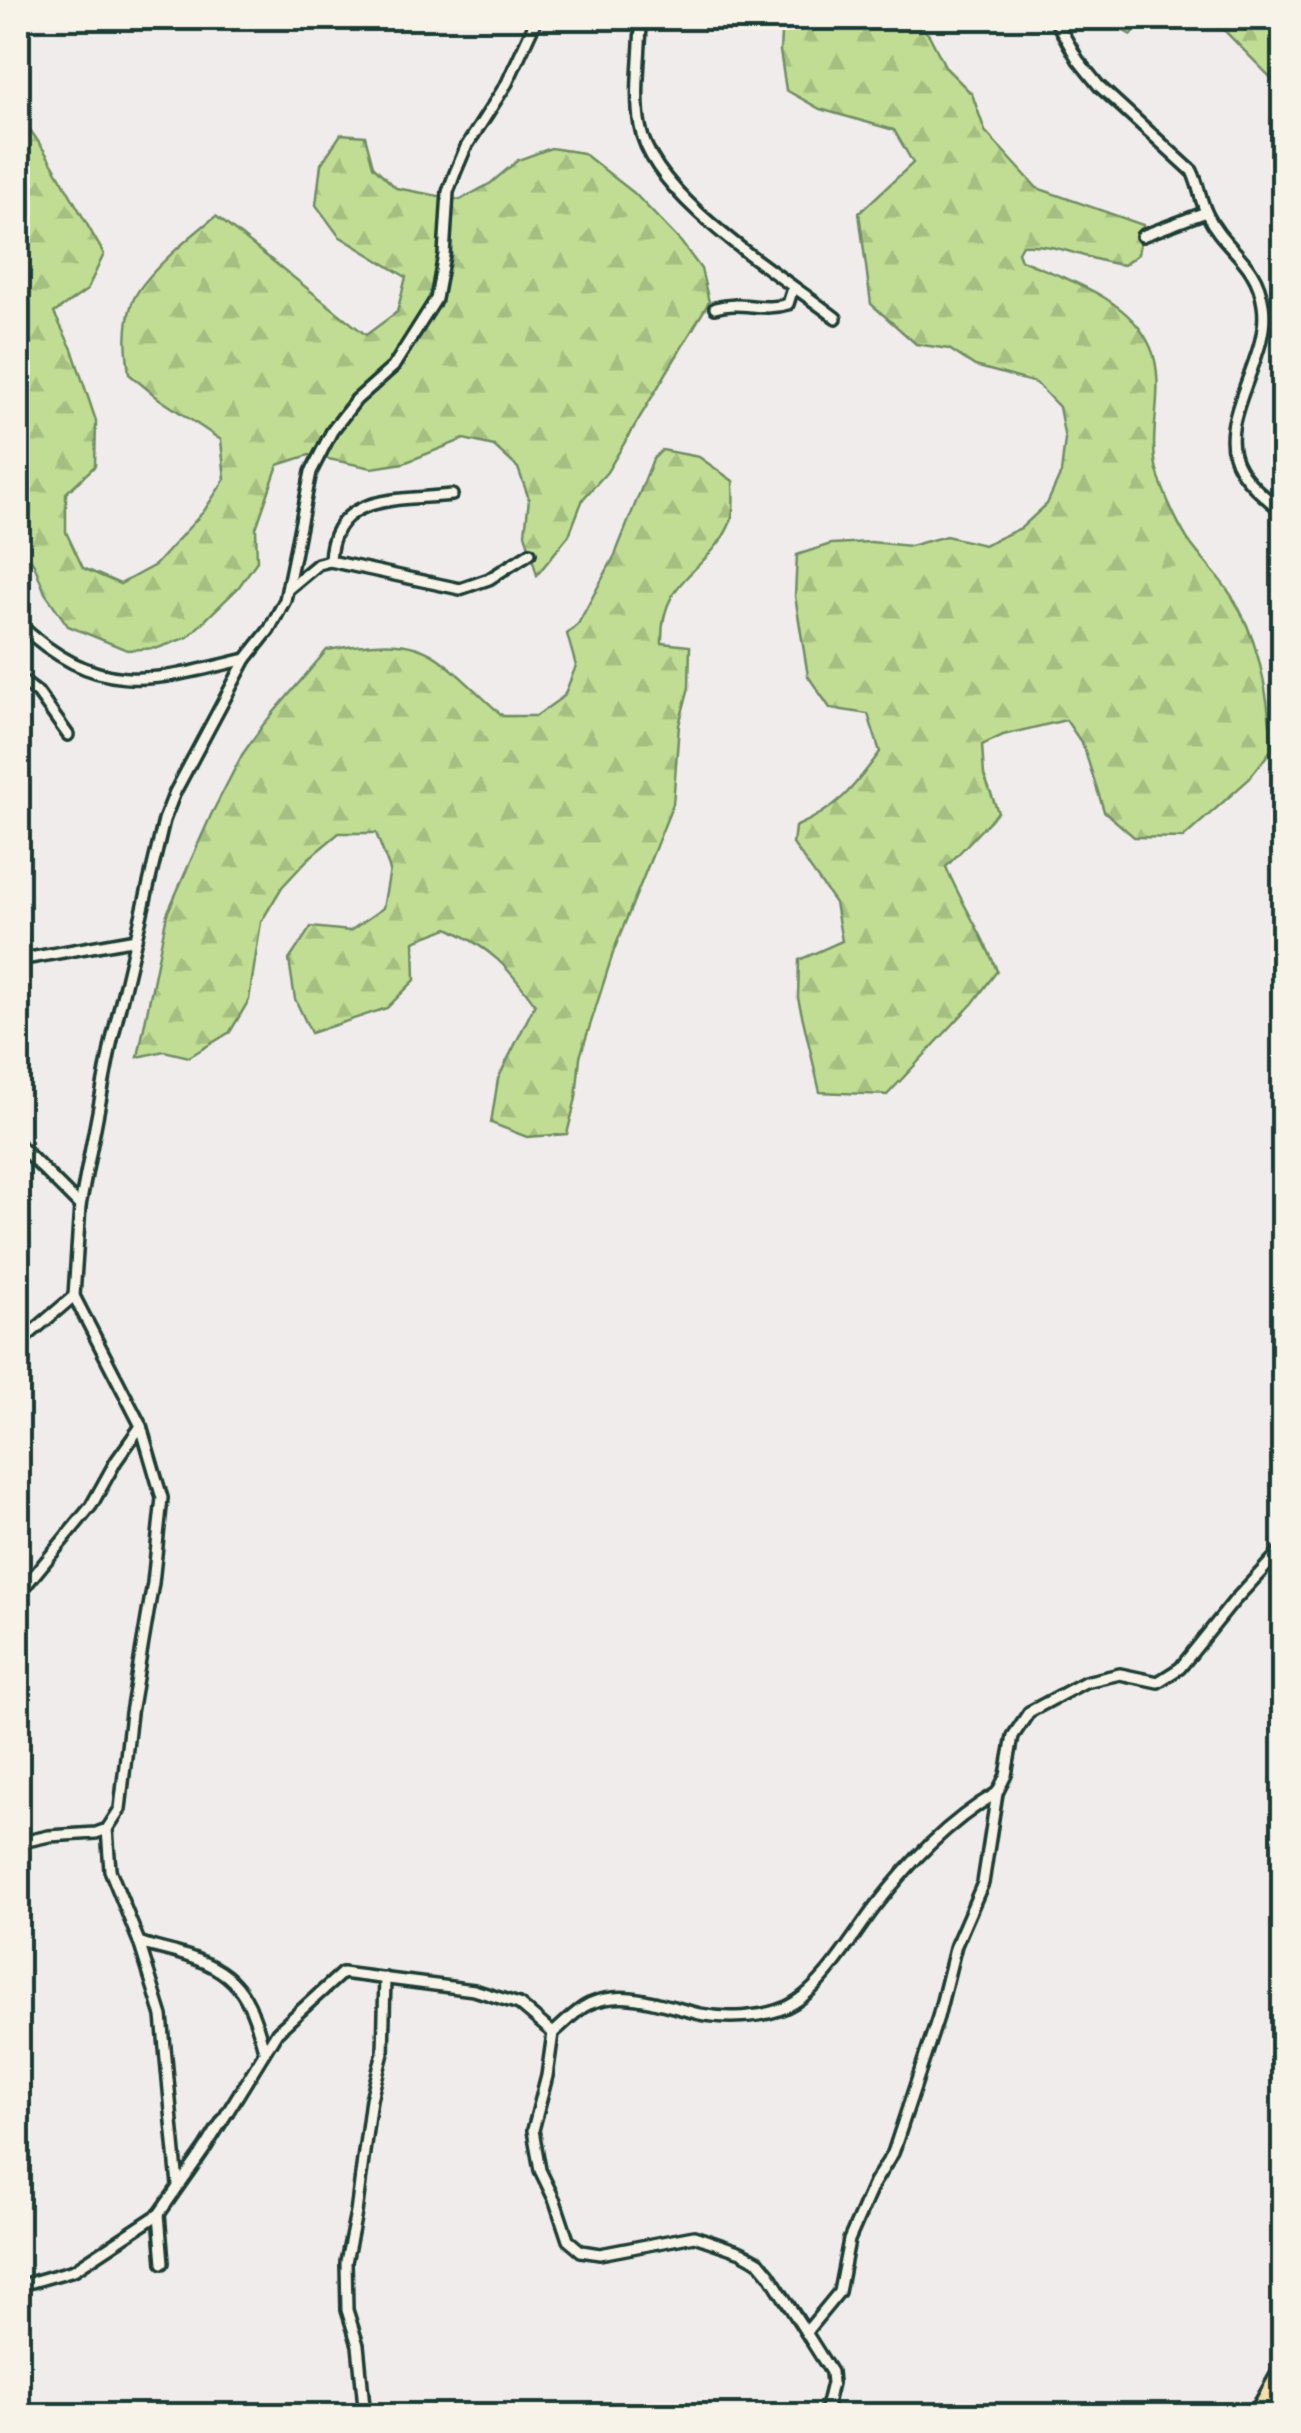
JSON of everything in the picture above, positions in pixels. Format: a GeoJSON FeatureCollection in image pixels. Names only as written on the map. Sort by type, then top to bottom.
{"type":"FeatureCollection","features":[{"type":"Feature","properties":{"kind":"main road"},"geometry":{"type":"LineString","coordinates":[[1256,2416],[1284,2366]]}},
{"type":"Feature","properties":{"kind":"street"},"geometry":{"type":"LineString","coordinates":[[18,1843],[49,1836],[96,1834],[106,1828],[120,1809],[153,1583],[162,1498],[141,1426],[74,1296],[80,1206],[111,1044],[164,820],[174,792],[246,659],[269,630],[285,600],[311,472],[332,431],[356,400],[393,367],[436,299],[444,255],[448,192],[454,174],[506,83],[537,18]]}},
{"type":"Feature","properties":{"kind":"street"},"geometry":{"type":"LineString","coordinates":[[641,18],[640,131],[657,164],[702,216],[836,318]]}},
{"type":"Feature","properties":{"kind":"street"},"geometry":{"type":"LineString","coordinates":[[1054,18],[1078,60],[1099,86],[1192,170],[1206,212],[1257,277],[1264,308],[1262,339],[1238,409],[1232,447],[1240,469],[1284,513]]}},
{"type":"Feature","properties":{"kind":"street"},"geometry":{"type":"LineString","coordinates":[[1142,236],[1206,212]]}},
{"type":"Feature","properties":{"kind":"street"},"geometry":{"type":"LineString","coordinates":[[715,308],[736,304],[764,309],[783,306],[788,304],[793,288]]}},
{"type":"Feature","properties":{"kind":"street"},"geometry":{"type":"LineString","coordinates":[[330,561],[331,539],[341,520],[353,510],[371,504],[452,494]]}},
{"type":"Feature","properties":{"kind":"street"},"geometry":{"type":"LineString","coordinates":[[288,589],[318,564],[330,561],[460,589],[489,579],[530,554]]}},
{"type":"Feature","properties":{"kind":"street"},"geometry":{"type":"LineString","coordinates":[[18,623],[56,656],[102,676],[180,675],[246,659]]}},
{"type":"Feature","properties":{"kind":"street"},"geometry":{"type":"LineString","coordinates":[[18,678],[38,693],[68,734]]}},
{"type":"Feature","properties":{"kind":"street"},"geometry":{"type":"LineString","coordinates":[[18,926],[21,962],[136,939]]}},
{"type":"Feature","properties":{"kind":"street"},"geometry":{"type":"LineString","coordinates":[[18,1144],[80,1206]]}},
{"type":"Feature","properties":{"kind":"street"},"geometry":{"type":"LineString","coordinates":[[18,1344],[74,1296]]}},
{"type":"Feature","properties":{"kind":"street"},"geometry":{"type":"LineString","coordinates":[[18,1594],[91,1506],[141,1426]]}},
{"type":"Feature","properties":{"kind":"street"},"geometry":{"type":"LineString","coordinates":[[806,2332],[839,2292],[850,2240],[874,2183],[893,2152],[938,2017],[956,1945],[984,1883],[996,1793],[1006,1775],[1013,1736],[1029,1712],[1065,1690],[1120,1674],[1158,1682],[1169,1675],[1196,1650],[1284,1547]]}},
{"type":"Feature","properties":{"kind":"street"},"geometry":{"type":"LineString","coordinates":[[824,2416],[832,2382],[830,2372],[758,2262],[694,2236],[600,2254],[581,2251],[568,2240],[556,2201],[540,2170],[533,2130],[553,2032],[586,2005],[611,1998],[659,2000],[703,2014],[758,2015],[787,2008],[837,1961],[917,1856],[972,1807],[996,1793]]}},
{"type":"Feature","properties":{"kind":"street"},"geometry":{"type":"LineString","coordinates":[[106,1828],[110,1870],[139,1942],[162,2016],[178,2185]]}},
{"type":"Feature","properties":{"kind":"street"},"geometry":{"type":"LineString","coordinates":[[139,1942],[231,1975],[254,2012],[264,2050]]}},
{"type":"Feature","properties":{"kind":"street"},"geometry":{"type":"LineString","coordinates":[[18,2286],[74,2270],[159,2214],[206,2147],[264,2050],[301,2008],[342,1973],[474,1990],[518,2004],[553,2032]]}},
{"type":"Feature","properties":{"kind":"street"},"geometry":{"type":"LineString","coordinates":[[364,2416],[358,2346],[347,2310],[346,2262],[370,2099],[384,2053],[386,1978]]}},
{"type":"Feature","properties":{"kind":"street"},"geometry":{"type":"LineString","coordinates":[[159,2214],[163,2263]]}},
{"type":"Feature","properties":{"kind":"green space"},"geometry":{"type":"Polygon","coordinates":[[[782,18],[913,18],[929,35],[946,68],[972,94],[985,131],[1037,188],[1143,225],[1138,254],[1124,265],[1036,245],[1022,245],[1018,252],[1021,260],[1113,303],[1141,331],[1151,348],[1157,378],[1154,440],[1160,479],[1183,532],[1231,595],[1249,630],[1261,669],[1271,729],[1272,749],[1248,780],[1183,838],[1134,837],[1104,811],[1083,745],[1066,720],[1003,735],[982,745],[984,775],[998,812],[946,867],[997,971],[973,1003],[887,1095],[820,1092],[798,998],[799,960],[842,941],[835,903],[793,844],[795,827],[843,797],[880,752],[868,714],[830,708],[808,676],[795,596],[797,555],[831,544],[871,542],[910,546],[946,536],[984,545],[1021,528],[1047,504],[1061,473],[1065,439],[1059,407],[1036,383],[975,366],[949,349],[916,344],[871,304],[859,213],[913,163],[894,130],[820,109],[786,90],[780,51],[782,18]]]}},
{"type":"Feature","properties":{"kind":"green space"},"geometry":{"type":"Polygon","coordinates":[[[1100,18],[1148,18],[1131,35],[1100,18]]]}},
{"type":"Feature","properties":{"kind":"green space"},"geometry":{"type":"Polygon","coordinates":[[[1212,18],[1283,18],[1283,90],[1212,18]]]}},
{"type":"Feature","properties":{"kind":"green space"},"geometry":{"type":"Polygon","coordinates":[[[18,114],[53,164],[104,254],[87,290],[54,313],[72,349],[96,421],[95,466],[66,493],[66,532],[83,568],[120,584],[155,565],[204,511],[225,479],[221,440],[129,374],[127,330],[132,303],[169,256],[216,216],[366,335],[397,312],[406,277],[339,236],[316,205],[321,164],[341,134],[365,136],[373,166],[396,188],[460,200],[491,183],[518,160],[551,148],[583,153],[634,193],[681,242],[701,269],[709,302],[607,472],[583,499],[569,535],[537,575],[525,533],[529,499],[518,468],[494,446],[464,439],[404,463],[372,468],[309,455],[278,465],[256,528],[257,561],[238,588],[188,637],[158,648],[127,650],[68,626],[18,542],[18,114]]]}},
{"type":"Feature","properties":{"kind":"green space"},"geometry":{"type":"Polygon","coordinates":[[[662,450],[699,457],[733,481],[733,512],[722,538],[677,588],[664,620],[662,643],[690,646],[689,687],[679,725],[673,804],[614,950],[580,1057],[567,1134],[527,1137],[491,1123],[498,1079],[535,1004],[498,960],[448,928],[414,941],[415,980],[387,1008],[311,1033],[295,999],[289,960],[311,927],[350,931],[383,908],[390,870],[376,833],[339,833],[282,887],[261,922],[249,1000],[230,1032],[189,1057],[164,1051],[138,1057],[167,914],[211,815],[242,755],[263,725],[327,650],[362,645],[410,646],[443,662],[503,716],[536,716],[564,696],[576,666],[567,634],[578,624],[615,555],[653,459],[662,450]]]}}]}
